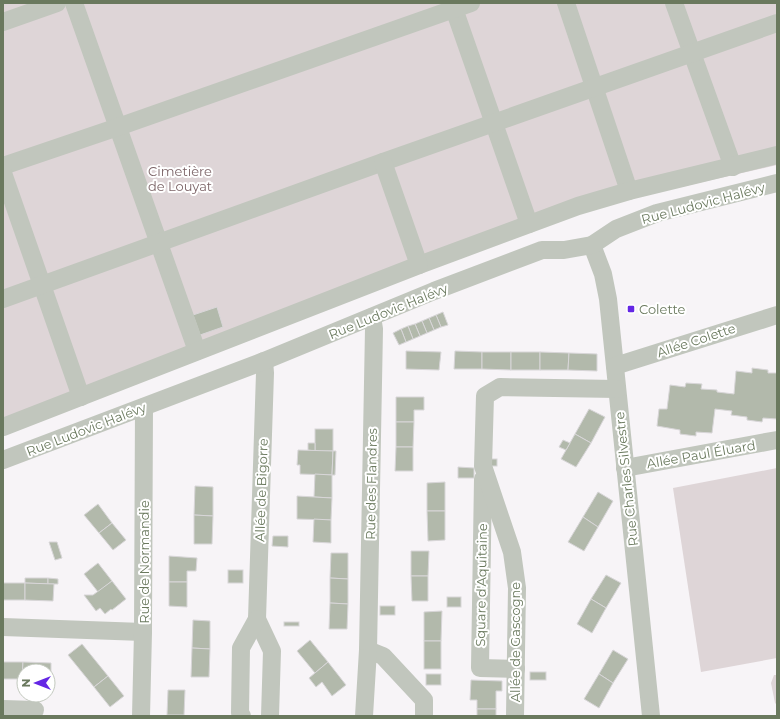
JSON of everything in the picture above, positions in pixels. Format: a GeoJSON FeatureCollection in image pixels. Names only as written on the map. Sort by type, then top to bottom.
{"type":"FeatureCollection","features":[{"type":"Feature","properties":{"kind":"street"},"geometry":{"type":"LineString","coordinates":[[3,22],[57,3]]}},
{"type":"Feature","properties":{"kind":"street"},"geometry":{"type":"LineString","coordinates":[[74,3],[197,351]]}},
{"type":"Feature","properties":{"kind":"street"},"geometry":{"type":"LineString","coordinates":[[566,3],[629,191]]}},
{"type":"Feature","properties":{"kind":"street"},"geometry":{"type":"LineString","coordinates":[[674,3],[733,167]]}},
{"type":"Feature","properties":{"kind":"street"},"geometry":{"type":"LineString","coordinates":[[3,166],[118,127],[459,5],[494,123],[529,224]]}},
{"type":"Feature","properties":{"kind":"street"},"geometry":{"type":"LineString","coordinates":[[3,299],[383,162],[777,23]]}},
{"type":"Feature","properties":{"kind":"street"},"geometry":{"type":"LineString","coordinates":[[3,427],[419,264],[578,206],[629,191],[733,167],[777,155]]}},
{"type":"Feature","properties":{"kind":"street"},"geometry":{"type":"LineString","coordinates":[[383,162],[419,264]]}},
{"type":"Feature","properties":{"kind":"street"},"geometry":{"type":"LineString","coordinates":[[3,173],[81,397]]}},
{"type":"Feature","properties":{"kind":"street","name":"Rue Ludovic Halévy"},"geometry":{"type":"LineString","coordinates":[[3,460],[264,361],[434,291],[542,250],[564,250],[592,245],[616,229],[657,213],[777,183]]}},
{"type":"Feature","properties":{"kind":"street","name":"Rue Charles Silvestre"},"geometry":{"type":"LineString","coordinates":[[592,245],[604,274],[608,299],[651,716]]}},
{"type":"Feature","properties":{"kind":"street","name":"Allée Colette"},"geometry":{"type":"LineString","coordinates":[[615,366],[777,315]]}},
{"type":"Feature","properties":{"kind":"street","name":"Rue des Flandres"},"geometry":{"type":"LineString","coordinates":[[364,716],[368,650],[374,329],[372,317]]}},
{"type":"Feature","properties":{"kind":"street","name":"Allée de Bigorre"},"geometry":{"type":"LineString","coordinates":[[257,619],[265,380],[264,361]]}},
{"type":"Feature","properties":{"kind":"street","name":"Allée de Gascogne"},"geometry":{"type":"LineString","coordinates":[[515,716],[517,588],[512,552],[483,466],[485,396],[500,387],[617,389]]}},
{"type":"Feature","properties":{"kind":"street","name":"Rue de Normandie"},"geometry":{"type":"LineString","coordinates":[[142,716],[144,407]]}},
{"type":"Feature","properties":{"kind":"street","name":"Allée Paul Éluard"},"geometry":{"type":"LineString","coordinates":[[625,468],[777,440]]}},
{"type":"Feature","properties":{"kind":"street","name":"Square d'Aquitaine"},"geometry":{"type":"LineString","coordinates":[[483,466],[480,668],[516,669]]}},
{"type":"Feature","properties":{"kind":"street"},"geometry":{"type":"LineString","coordinates":[[242,716],[240,713],[241,648],[257,619]]}},
{"type":"Feature","properties":{"kind":"street"},"geometry":{"type":"LineString","coordinates":[[257,619],[272,651],[270,716]]}},
{"type":"Feature","properties":{"kind":"street"},"geometry":{"type":"LineString","coordinates":[[3,627],[143,632]]}},
{"type":"Feature","properties":{"kind":"street"},"geometry":{"type":"LineString","coordinates":[[368,650],[383,656],[424,700],[424,716]]}},
{"type":"Feature","properties":{"kind":"street"},"geometry":{"type":"LineString","coordinates":[[3,709],[35,710]]}},
{"type":"Feature","properties":{"kind":"green space","name":"Cimetière de Louyat"},"geometry":{"type":"Polygon","coordinates":[[[3,3],[777,3],[777,165],[588,208],[3,436],[3,3]]]}},
{"type":"Feature","properties":{"kind":"green space"},"geometry":{"type":"Polygon","coordinates":[[[777,468],[777,658],[701,672],[673,488],[777,468]]]}},
{"type":"Feature","properties":{"kind":"green space"},"geometry":{"type":"Polygon","coordinates":[[[774,675],[777,675],[777,705],[775,703],[771,683],[774,675]]]}},
{"type":"Feature","properties":{"kind":"building"},"geometry":{"type":"Polygon","coordinates":[[[217,307],[223,327],[200,335],[193,315],[217,307]]]}},
{"type":"Feature","properties":{"kind":"building"},"geometry":{"type":"Polygon","coordinates":[[[443,312],[448,325],[441,327],[436,315],[443,312]]]}},
{"type":"Feature","properties":{"kind":"building"},"geometry":{"type":"Polygon","coordinates":[[[436,315],[441,327],[434,330],[429,318],[436,315]]]}},
{"type":"Feature","properties":{"kind":"building"},"geometry":{"type":"Polygon","coordinates":[[[429,318],[434,330],[427,333],[422,321],[429,318]]]}},
{"type":"Feature","properties":{"kind":"building"},"geometry":{"type":"Polygon","coordinates":[[[422,321],[427,333],[420,336],[415,324],[422,321]]]}},
{"type":"Feature","properties":{"kind":"building"},"geometry":{"type":"Polygon","coordinates":[[[415,324],[420,336],[413,339],[408,326],[415,324]]]}},
{"type":"Feature","properties":{"kind":"building"},"geometry":{"type":"Polygon","coordinates":[[[408,326],[413,339],[406,342],[401,329],[408,326]]]}},
{"type":"Feature","properties":{"kind":"building"},"geometry":{"type":"Polygon","coordinates":[[[401,329],[406,342],[399,345],[393,333],[401,329]]]}},
{"type":"Feature","properties":{"kind":"building"},"geometry":{"type":"Polygon","coordinates":[[[406,351],[441,352],[439,370],[406,369],[406,351]]]}},
{"type":"Feature","properties":{"kind":"building"},"geometry":{"type":"Polygon","coordinates":[[[455,351],[482,352],[482,369],[454,369],[455,351]]]}},
{"type":"Feature","properties":{"kind":"building"},"geometry":{"type":"Polygon","coordinates":[[[482,352],[511,352],[511,370],[482,369],[482,352]]]}},
{"type":"Feature","properties":{"kind":"building"},"geometry":{"type":"Polygon","coordinates":[[[511,352],[540,352],[540,370],[511,370],[511,352]]]}},
{"type":"Feature","properties":{"kind":"building"},"geometry":{"type":"Polygon","coordinates":[[[540,352],[569,353],[568,370],[540,370],[540,352]]]}},
{"type":"Feature","properties":{"kind":"building"},"geometry":{"type":"Polygon","coordinates":[[[569,353],[597,354],[597,371],[568,370],[569,353]]]}},
{"type":"Feature","properties":{"kind":"building"},"geometry":{"type":"Polygon","coordinates":[[[752,368],[768,370],[768,373],[777,373],[777,419],[763,418],[762,422],[747,420],[747,417],[731,415],[732,411],[715,409],[712,433],[696,432],[696,436],[680,434],[680,430],[657,426],[659,409],[667,409],[670,385],[685,387],[686,383],[702,384],[701,389],[717,390],[717,392],[734,394],[736,371],[752,373],[752,368]]]}},
{"type":"Feature","properties":{"kind":"building"},"geometry":{"type":"Polygon","coordinates":[[[396,397],[424,397],[424,410],[414,410],[414,422],[396,422],[396,397]]]}},
{"type":"Feature","properties":{"kind":"building"},"geometry":{"type":"Polygon","coordinates":[[[589,409],[605,417],[591,443],[575,434],[589,409]]]}},
{"type":"Feature","properties":{"kind":"building"},"geometry":{"type":"Polygon","coordinates":[[[396,422],[414,422],[413,447],[396,447],[396,422]]]}},
{"type":"Feature","properties":{"kind":"building"},"geometry":{"type":"Polygon","coordinates":[[[315,429],[333,429],[333,451],[315,451],[315,429]]]}},
{"type":"Feature","properties":{"kind":"building"},"geometry":{"type":"Polygon","coordinates":[[[575,434],[591,443],[576,467],[561,459],[575,434]]]}},
{"type":"Feature","properties":{"kind":"building"},"geometry":{"type":"Polygon","coordinates":[[[563,440],[570,443],[566,450],[559,447],[563,440]]]}},
{"type":"Feature","properties":{"kind":"building"},"geometry":{"type":"Polygon","coordinates":[[[308,443],[315,443],[315,451],[308,450],[308,443]]]}},
{"type":"Feature","properties":{"kind":"building"},"geometry":{"type":"Polygon","coordinates":[[[396,447],[413,447],[413,471],[395,471],[396,447]]]}},
{"type":"Feature","properties":{"kind":"building"},"geometry":{"type":"Polygon","coordinates":[[[298,450],[333,451],[332,475],[300,474],[300,465],[297,465],[298,450]]]}},
{"type":"Feature","properties":{"kind":"building"},"geometry":{"type":"Polygon","coordinates":[[[333,451],[336,451],[335,475],[332,475],[333,451]]]}},
{"type":"Feature","properties":{"kind":"building"},"geometry":{"type":"Polygon","coordinates":[[[490,459],[497,459],[497,466],[490,466],[490,459]]]}},
{"type":"Feature","properties":{"kind":"building"},"geometry":{"type":"Polygon","coordinates":[[[458,467],[474,468],[474,478],[458,478],[458,467]]]}},
{"type":"Feature","properties":{"kind":"building"},"geometry":{"type":"Polygon","coordinates":[[[315,474],[332,475],[332,498],[314,497],[315,474]]]}},
{"type":"Feature","properties":{"kind":"building"},"geometry":{"type":"Polygon","coordinates":[[[445,482],[445,511],[427,511],[427,483],[445,482]]]}},
{"type":"Feature","properties":{"kind":"building"},"geometry":{"type":"Polygon","coordinates":[[[195,486],[213,487],[213,516],[194,515],[195,486]]]}},
{"type":"Feature","properties":{"kind":"building"},"geometry":{"type":"Polygon","coordinates":[[[598,492],[613,501],[598,527],[583,517],[598,492]]]}},
{"type":"Feature","properties":{"kind":"building"},"geometry":{"type":"Polygon","coordinates":[[[297,496],[332,498],[331,520],[297,519],[297,496]]]}},
{"type":"Feature","properties":{"kind":"building"},"geometry":{"type":"Polygon","coordinates":[[[98,504],[112,523],[99,533],[84,515],[98,504]]]}},
{"type":"Feature","properties":{"kind":"building"},"geometry":{"type":"Polygon","coordinates":[[[427,511],[445,511],[445,540],[428,541],[427,511]]]}},
{"type":"Feature","properties":{"kind":"building"},"geometry":{"type":"Polygon","coordinates":[[[194,515],[213,516],[212,544],[194,544],[194,515]]]}},
{"type":"Feature","properties":{"kind":"building"},"geometry":{"type":"Polygon","coordinates":[[[583,517],[598,527],[584,551],[568,542],[583,517]]]}},
{"type":"Feature","properties":{"kind":"building"},"geometry":{"type":"Polygon","coordinates":[[[314,519],[331,520],[331,543],[313,542],[314,519]]]}},
{"type":"Feature","properties":{"kind":"building"},"geometry":{"type":"Polygon","coordinates":[[[112,523],[126,540],[113,550],[99,533],[112,523]]]}},
{"type":"Feature","properties":{"kind":"building"},"geometry":{"type":"Polygon","coordinates":[[[273,536],[288,536],[288,547],[272,546],[273,536]]]}},
{"type":"Feature","properties":{"kind":"building"},"geometry":{"type":"Polygon","coordinates":[[[49,542],[57,542],[62,558],[55,560],[49,542]]]}},
{"type":"Feature","properties":{"kind":"building"},"geometry":{"type":"Polygon","coordinates":[[[411,551],[429,551],[428,576],[411,576],[411,551]]]}},
{"type":"Feature","properties":{"kind":"building"},"geometry":{"type":"Polygon","coordinates":[[[331,553],[348,553],[348,579],[330,578],[331,553]]]}},
{"type":"Feature","properties":{"kind":"building"},"geometry":{"type":"Polygon","coordinates":[[[169,556],[197,558],[196,571],[187,571],[187,582],[169,582],[169,556]]]}},
{"type":"Feature","properties":{"kind":"building"},"geometry":{"type":"Polygon","coordinates":[[[98,563],[112,581],[98,592],[84,574],[98,563]]]}},
{"type":"Feature","properties":{"kind":"building"},"geometry":{"type":"Polygon","coordinates":[[[228,570],[243,570],[243,583],[228,583],[228,570]]]}},
{"type":"Feature","properties":{"kind":"building"},"geometry":{"type":"Polygon","coordinates":[[[606,575],[621,583],[606,608],[591,599],[606,575]]]}},
{"type":"Feature","properties":{"kind":"building"},"geometry":{"type":"Polygon","coordinates":[[[411,576],[428,576],[428,601],[412,601],[411,576]]]}},
{"type":"Feature","properties":{"kind":"building"},"geometry":{"type":"Polygon","coordinates":[[[25,578],[48,578],[48,584],[25,583],[25,578]]]}},
{"type":"Feature","properties":{"kind":"building"},"geometry":{"type":"Polygon","coordinates":[[[48,578],[58,579],[58,584],[48,584],[48,578]]]}},
{"type":"Feature","properties":{"kind":"building"},"geometry":{"type":"Polygon","coordinates":[[[330,578],[348,579],[348,604],[330,603],[330,578]]]}},
{"type":"Feature","properties":{"kind":"building"},"geometry":{"type":"Polygon","coordinates":[[[112,581],[126,599],[105,614],[100,608],[96,611],[84,595],[93,595],[112,581]]]}},
{"type":"Feature","properties":{"kind":"building"},"geometry":{"type":"Polygon","coordinates":[[[169,582],[187,582],[187,607],[169,606],[169,582]]]}},
{"type":"Feature","properties":{"kind":"building"},"geometry":{"type":"Polygon","coordinates":[[[3,583],[25,583],[25,600],[3,600],[3,583]]]}},
{"type":"Feature","properties":{"kind":"building"},"geometry":{"type":"Polygon","coordinates":[[[25,583],[54,584],[53,601],[25,600],[25,583]]]}},
{"type":"Feature","properties":{"kind":"building"},"geometry":{"type":"Polygon","coordinates":[[[447,597],[461,597],[461,607],[447,607],[447,597]]]}},
{"type":"Feature","properties":{"kind":"building"},"geometry":{"type":"Polygon","coordinates":[[[591,599],[606,608],[592,633],[577,624],[591,599]]]}},
{"type":"Feature","properties":{"kind":"building"},"geometry":{"type":"Polygon","coordinates":[[[330,603],[348,604],[347,629],[329,629],[330,603]]]}},
{"type":"Feature","properties":{"kind":"building"},"geometry":{"type":"Polygon","coordinates":[[[380,606],[395,606],[395,615],[380,615],[380,606]]]}},
{"type":"Feature","properties":{"kind":"building"},"geometry":{"type":"Polygon","coordinates":[[[442,611],[441,641],[424,641],[424,612],[442,611]]]}},
{"type":"Feature","properties":{"kind":"building"},"geometry":{"type":"Polygon","coordinates":[[[193,620],[210,621],[210,649],[192,648],[193,620]]]}},
{"type":"Feature","properties":{"kind":"building"},"geometry":{"type":"Polygon","coordinates":[[[284,622],[299,622],[299,626],[284,626],[284,622]]]}},
{"type":"Feature","properties":{"kind":"building"},"geometry":{"type":"Polygon","coordinates":[[[310,640],[328,662],[315,673],[297,651],[310,640]]]}},
{"type":"Feature","properties":{"kind":"building"},"geometry":{"type":"Polygon","coordinates":[[[424,641],[441,641],[441,669],[424,669],[424,641]]]}},
{"type":"Feature","properties":{"kind":"building"},"geometry":{"type":"Polygon","coordinates":[[[82,644],[108,676],[94,687],[68,655],[82,644]]]}},
{"type":"Feature","properties":{"kind":"building"},"geometry":{"type":"Polygon","coordinates":[[[192,648],[210,649],[209,677],[191,677],[192,648]]]}},
{"type":"Feature","properties":{"kind":"building"},"geometry":{"type":"Polygon","coordinates":[[[613,650],[628,659],[613,683],[599,674],[613,650]]]}},
{"type":"Feature","properties":{"kind":"building"},"geometry":{"type":"Polygon","coordinates":[[[3,662],[23,662],[16,663],[16,679],[3,679],[3,662]]]}},
{"type":"Feature","properties":{"kind":"building"},"geometry":{"type":"Polygon","coordinates":[[[23,662],[51,663],[23,663],[23,662]]]}},
{"type":"Feature","properties":{"kind":"building"},"geometry":{"type":"Polygon","coordinates":[[[328,662],[346,685],[332,696],[322,682],[316,687],[309,678],[328,662]]]}},
{"type":"Feature","properties":{"kind":"building"},"geometry":{"type":"Polygon","coordinates":[[[530,672],[546,672],[546,680],[530,680],[530,672]]]}},
{"type":"Feature","properties":{"kind":"building"},"geometry":{"type":"Polygon","coordinates":[[[426,674],[441,674],[441,685],[426,685],[426,674]]]}},
{"type":"Feature","properties":{"kind":"building"},"geometry":{"type":"Polygon","coordinates":[[[599,674],[613,683],[599,708],[584,699],[599,674]]]}},
{"type":"Feature","properties":{"kind":"building"},"geometry":{"type":"Polygon","coordinates":[[[108,676],[124,696],[110,707],[94,687],[108,676]]]}},
{"type":"Feature","properties":{"kind":"building"},"geometry":{"type":"Polygon","coordinates":[[[471,680],[502,681],[502,691],[496,691],[496,709],[477,709],[477,700],[470,700],[471,680]]]}},
{"type":"Feature","properties":{"kind":"building"},"geometry":{"type":"Polygon","coordinates":[[[168,690],[185,690],[184,715],[167,715],[168,690]]]}},
{"type":"Feature","properties":{"kind":"building"},"geometry":{"type":"Polygon","coordinates":[[[477,709],[496,709],[496,716],[477,716],[477,709]]]}},
{"type":"Feature","properties":{"kind":"place","name":"Colette"},"geometry":{"type":"Point","coordinates":[631,309]}}]}
